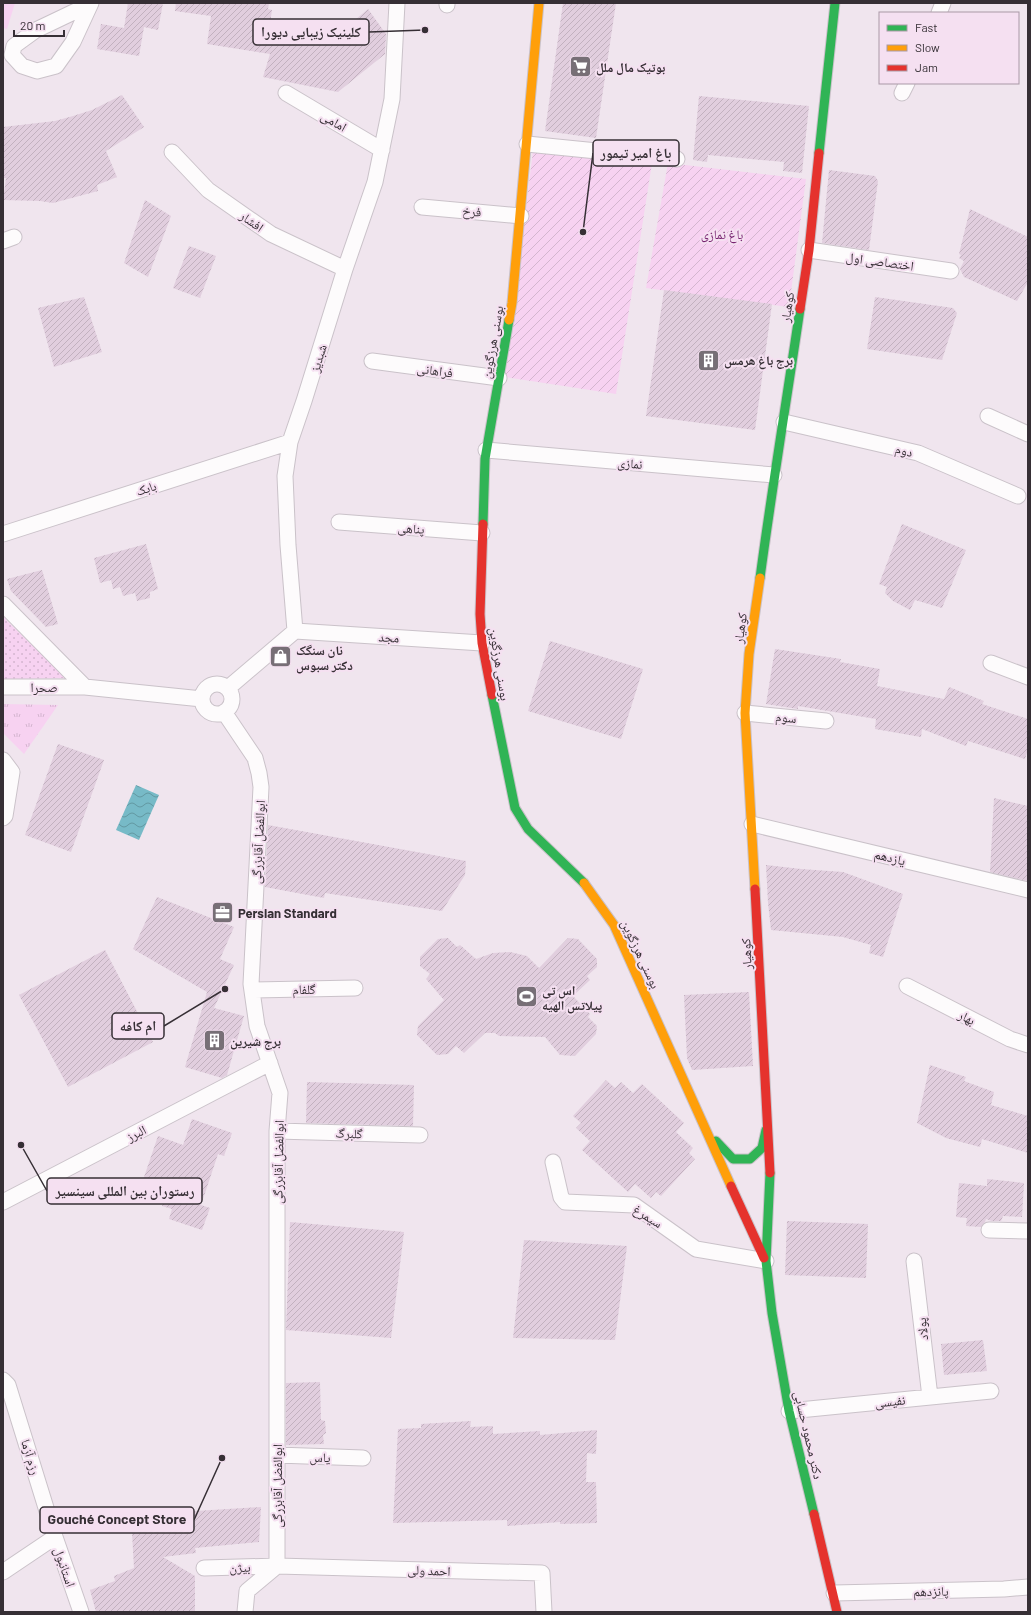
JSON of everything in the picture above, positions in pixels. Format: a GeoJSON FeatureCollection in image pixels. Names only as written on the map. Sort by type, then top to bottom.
{"type":"FeatureCollection","features":[{"type":"Feature","properties":{"kind":"street"},"geometry":{"type":"LineString","coordinates":[[82,3],[80,9],[26,36],[14,46],[12,55],[22,66],[37,71],[56,66],[73,42],[91,3]]}},
{"type":"Feature","properties":{"kind":"street","name":"شبدیز"},"geometry":{"type":"LineString","coordinates":[[295,631],[288,545],[286,476],[290,442],[345,269],[375,182],[392,99],[397,3]]}},
{"type":"Feature","properties":{"kind":"street","name":"بوسنی هرزگوین"},"geometry":{"type":"LineString","coordinates":[[539,3],[512,303],[484,459],[480,614],[482,642],[504,759],[515,808],[528,829],[586,885],[614,925],[766,1261]]}},
{"type":"Feature","properties":{"kind":"street","name":"کوهیار"},"geometry":{"type":"LineString","coordinates":[[766,1261],[770,1161],[745,712],[749,654],[774,475],[784,422],[809,250],[836,3]]}},
{"type":"Feature","properties":{"kind":"street"},"geometry":{"type":"LineString","coordinates":[[938,12],[943,3]]}},
{"type":"Feature","properties":{"kind":"street","name":"امامی"},"geometry":{"type":"LineString","coordinates":[[286,93],[382,150]]}},
{"type":"Feature","properties":{"kind":"street"},"geometry":{"type":"LineString","coordinates":[[527,144],[677,159]]}},
{"type":"Feature","properties":{"kind":"street","name":"افشار"},"geometry":{"type":"LineString","coordinates":[[172,152],[208,190],[271,234],[345,269]]}},
{"type":"Feature","properties":{"kind":"street","name":"فرخ"},"geometry":{"type":"LineString","coordinates":[[422,206],[521,216]]}},
{"type":"Feature","properties":{"kind":"street","name":"اختصاصی اول"},"geometry":{"type":"LineString","coordinates":[[809,250],[951,271]]}},
{"type":"Feature","properties":{"kind":"street","name":"فراهانی"},"geometry":{"type":"LineString","coordinates":[[372,361],[499,378]]}},
{"type":"Feature","properties":{"kind":"street"},"geometry":{"type":"LineString","coordinates":[[988,416],[1028,434]]}},
{"type":"Feature","properties":{"kind":"street","name":"دوم"},"geometry":{"type":"LineString","coordinates":[[784,422],[918,453],[1018,496]]}},
{"type":"Feature","properties":{"kind":"street","name":"بابک"},"geometry":{"type":"LineString","coordinates":[[3,534],[290,442]]}},
{"type":"Feature","properties":{"kind":"street","name":"نمازی"},"geometry":{"type":"LineString","coordinates":[[486,450],[774,475]]}},
{"type":"Feature","properties":{"kind":"street","name":"پناهی"},"geometry":{"type":"LineString","coordinates":[[339,522],[482,533]]}},
{"type":"Feature","properties":{"kind":"street"},"geometry":{"type":"LineString","coordinates":[[3,604],[85,687],[202,699]]}},
{"type":"Feature","properties":{"kind":"street"},"geometry":{"type":"LineString","coordinates":[[228,688],[295,631]]}},
{"type":"Feature","properties":{"kind":"street","name":"مجد"},"geometry":{"type":"LineString","coordinates":[[295,631],[482,642]]}},
{"type":"Feature","properties":{"kind":"street"},"geometry":{"type":"LineString","coordinates":[[991,663],[1028,677]]}},
{"type":"Feature","properties":{"kind":"street"},"geometry":{"type":"LineString","coordinates":[[217,684],[228,688],[232,699],[231,704],[224,712],[218,714],[207,710],[203,705],[203,693],[212,685],[217,684]]}},
{"type":"Feature","properties":{"kind":"street","name":"صحرا"},"geometry":{"type":"LineString","coordinates":[[3,687],[85,687]]}},
{"type":"Feature","properties":{"kind":"street","name":"ابوالفضل آقابزرگی"},"geometry":{"type":"LineString","coordinates":[[224,712],[255,758],[259,773],[261,787],[251,984],[258,1026],[280,1093],[277,1131],[277,1566]]}},
{"type":"Feature","properties":{"kind":"street","name":"سوم"},"geometry":{"type":"LineString","coordinates":[[745,712],[826,721]]}},
{"type":"Feature","properties":{"kind":"street"},"geometry":{"type":"LineString","coordinates":[[3,760],[12,772],[5,816],[3,818]]}},
{"type":"Feature","properties":{"kind":"street","name":"یازدهم"},"geometry":{"type":"LineString","coordinates":[[752,824],[1028,890]]}},
{"type":"Feature","properties":{"kind":"street","name":"بهار"},"geometry":{"type":"LineString","coordinates":[[907,986],[1010,1039],[1028,1045]]}},
{"type":"Feature","properties":{"kind":"street","name":"گلفام"},"geometry":{"type":"LineString","coordinates":[[252,990],[355,988]]}},
{"type":"Feature","properties":{"kind":"street","name":"البرز"},"geometry":{"type":"LineString","coordinates":[[3,1202],[270,1063]]}},
{"type":"Feature","properties":{"kind":"street"},"geometry":{"type":"LineString","coordinates":[[708,1133],[733,1159],[750,1159],[762,1148],[768,1120]]}},
{"type":"Feature","properties":{"kind":"street","name":"گلبرگ"},"geometry":{"type":"LineString","coordinates":[[277,1131],[420,1134]]}},
{"type":"Feature","properties":{"kind":"street","name":"سیمرغ"},"geometry":{"type":"LineString","coordinates":[[553,1162],[561,1197],[565,1202],[634,1205],[696,1249],[766,1261]]}},
{"type":"Feature","properties":{"kind":"street"},"geometry":{"type":"LineString","coordinates":[[989,1230],[1028,1231]]}},
{"type":"Feature","properties":{"kind":"street","name":"دکتر محمود حسابی"},"geometry":{"type":"LineString","coordinates":[[766,1261],[772,1313],[789,1411],[834,1593],[837,1612]]}},
{"type":"Feature","properties":{"kind":"street","name":"پولاد"},"geometry":{"type":"LineString","coordinates":[[914,1262],[930,1397]]}},
{"type":"Feature","properties":{"kind":"street","name":"رزم آزما"},"geometry":{"type":"LineString","coordinates":[[3,1380],[8,1385],[55,1537]]}},
{"type":"Feature","properties":{"kind":"street","name":"نفیسی"},"geometry":{"type":"LineString","coordinates":[[789,1411],[991,1391]]}},
{"type":"Feature","properties":{"kind":"street","name":"یاس"},"geometry":{"type":"LineString","coordinates":[[277,1456],[362,1458]]}},
{"type":"Feature","properties":{"kind":"street","name":"استانبول"},"geometry":{"type":"LineString","coordinates":[[3,1572],[55,1537],[81,1612]]}},
{"type":"Feature","properties":{"kind":"street"},"geometry":{"type":"LineString","coordinates":[[245,1612],[247,1592],[277,1566]]}},
{"type":"Feature","properties":{"kind":"street","name":"بیژن"},"geometry":{"type":"LineString","coordinates":[[204,1568],[277,1566]]}},
{"type":"Feature","properties":{"kind":"street","name":"احمد ولی"},"geometry":{"type":"LineString","coordinates":[[277,1566],[542,1573],[544,1612]]}},
{"type":"Feature","properties":{"kind":"street","name":"پانزدهم"},"geometry":{"type":"LineString","coordinates":[[834,1593],[1004,1589],[1028,1587]]}},
{"type":"Feature","properties":{"kind":"green space"},"geometry":{"type":"Polygon","coordinates":[[[3,3],[15,3],[7,29],[3,28],[3,3]]]}},
{"type":"Feature","properties":{"kind":"green space"},"geometry":{"type":"Polygon","coordinates":[[[533,151],[652,163],[616,394],[505,377],[533,151]]]}},
{"type":"Feature","properties":{"kind":"green space","name":"باغ نمازی"},"geometry":{"type":"Polygon","coordinates":[[[668,163],[806,179],[789,307],[646,288],[668,163]]]}},
{"type":"Feature","properties":{"kind":"green space"},"geometry":{"type":"Polygon","coordinates":[[[3,616],[7,621],[66,678],[3,679],[3,616]]]}},
{"type":"Feature","properties":{"kind":"green space"},"geometry":{"type":"Polygon","coordinates":[[[3,704],[58,705],[24,754],[3,733],[3,704]]]}},
{"type":"Feature","properties":{"kind":"water"},"geometry":{"type":"Polygon","coordinates":[[[136,785],[159,795],[139,840],[116,830],[136,785]]]}},
{"type":"Feature","properties":{"kind":"building"},"geometry":{"type":"Polygon","coordinates":[[[128,3],[163,3],[158,30],[144,27],[139,56],[97,49],[101,24],[124,28],[128,3]]]}},
{"type":"Feature","properties":{"kind":"building"},"geometry":{"type":"Polygon","coordinates":[[[176,3],[269,3],[268,9],[272,10],[269,30],[330,41],[368,9],[386,34],[385,54],[338,92],[263,77],[270,54],[207,44],[211,16],[175,11],[176,3]]]}},
{"type":"Feature","properties":{"kind":"building","name":"بوتیک مال ملل"},"geometry":{"type":"Polygon","coordinates":[[[563,3],[616,3],[596,138],[545,131],[563,3]]]}},
{"type":"Feature","properties":{"kind":"building"},"geometry":{"type":"Polygon","coordinates":[[[122,95],[144,127],[106,151],[117,177],[97,185],[98,191],[53,203],[40,201],[3,200],[6,178],[3,178],[3,127],[55,121],[92,110],[122,95]]]}},
{"type":"Feature","properties":{"kind":"building"},"geometry":{"type":"Polygon","coordinates":[[[699,96],[809,106],[802,173],[783,171],[784,162],[708,155],[707,162],[693,160],[699,96]]]}},
{"type":"Feature","properties":{"kind":"building"},"geometry":{"type":"Polygon","coordinates":[[[829,170],[875,176],[878,181],[869,250],[822,243],[829,170]]]}},
{"type":"Feature","properties":{"kind":"building"},"geometry":{"type":"Polygon","coordinates":[[[145,200],[171,216],[148,277],[124,263],[145,200]]]}},
{"type":"Feature","properties":{"kind":"building"},"geometry":{"type":"Polygon","coordinates":[[[970,209],[1028,237],[1028,282],[1017,301],[964,277],[960,269],[964,261],[959,258],[961,255],[959,254],[970,209]]]}},
{"type":"Feature","properties":{"kind":"building"},"geometry":{"type":"Polygon","coordinates":[[[189,246],[216,256],[200,298],[173,288],[189,246]]]}},
{"type":"Feature","properties":{"kind":"building","name":"برج باغ هرمس"},"geometry":{"type":"Polygon","coordinates":[[[664,290],[772,304],[755,430],[646,416],[664,290]]]}},
{"type":"Feature","properties":{"kind":"building"},"geometry":{"type":"Polygon","coordinates":[[[84,297],[102,352],[54,367],[38,308],[84,297]]]}},
{"type":"Feature","properties":{"kind":"building"},"geometry":{"type":"Polygon","coordinates":[[[875,297],[953,308],[957,313],[942,360],[867,349],[875,297]]]}},
{"type":"Feature","properties":{"kind":"building"},"geometry":{"type":"Polygon","coordinates":[[[902,524],[966,550],[942,608],[915,600],[910,610],[893,601],[885,593],[887,587],[879,584],[902,524]]]}},
{"type":"Feature","properties":{"kind":"building"},"geometry":{"type":"Polygon","coordinates":[[[146,544],[158,589],[150,592],[150,598],[137,601],[135,593],[123,596],[120,587],[113,589],[111,580],[100,583],[94,558],[146,544]]]}},
{"type":"Feature","properties":{"kind":"building"},"geometry":{"type":"Polygon","coordinates":[[[42,570],[58,624],[46,627],[11,591],[7,579],[42,570]]]}},
{"type":"Feature","properties":{"kind":"building"},"geometry":{"type":"Polygon","coordinates":[[[550,641],[643,669],[621,739],[528,711],[550,641]]]}},
{"type":"Feature","properties":{"kind":"building"},"geometry":{"type":"Polygon","coordinates":[[[775,649],[841,659],[840,662],[880,669],[877,686],[944,699],[949,687],[984,701],[982,704],[1028,719],[1028,749],[1025,759],[968,741],[966,746],[922,729],[921,737],[875,729],[876,719],[798,706],[798,709],[766,704],[775,649]]]}},
{"type":"Feature","properties":{"kind":"building"},"geometry":{"type":"Polygon","coordinates":[[[58,744],[104,760],[71,852],[25,835],[58,744]]]}},
{"type":"Feature","properties":{"kind":"building"},"geometry":{"type":"Polygon","coordinates":[[[994,798],[1028,806],[1028,881],[990,872],[994,798]]]}},
{"type":"Feature","properties":{"kind":"building"},"geometry":{"type":"Polygon","coordinates":[[[268,825],[466,861],[465,875],[442,911],[325,893],[324,898],[265,887],[268,825]]]}},
{"type":"Feature","properties":{"kind":"building"},"geometry":{"type":"Polygon","coordinates":[[[766,865],[843,872],[903,894],[883,957],[869,953],[871,945],[843,937],[771,930],[766,865]]]}},
{"type":"Feature","properties":{"kind":"building"},"geometry":{"type":"Polygon","coordinates":[[[157,897],[234,927],[220,959],[234,965],[214,1008],[244,1016],[227,1075],[222,1078],[185,1067],[207,992],[133,949],[157,897]]]}},
{"type":"Feature","properties":{"kind":"building"},"geometry":{"type":"Polygon","coordinates":[[[448,938],[457,947],[460,945],[476,959],[493,953],[510,952],[527,956],[539,968],[568,938],[578,939],[597,959],[597,967],[587,976],[590,980],[573,996],[590,1014],[588,1017],[597,1026],[596,1034],[575,1056],[560,1055],[545,1037],[499,1036],[495,1033],[485,1033],[464,1053],[456,1046],[448,1054],[437,1055],[417,1035],[418,1026],[444,1000],[426,979],[430,974],[420,966],[420,957],[438,939],[448,938]]]}},
{"type":"Feature","properties":{"kind":"building"},"geometry":{"type":"Polygon","coordinates":[[[105,950],[153,1042],[68,1087],[19,995],[105,950]]]}},
{"type":"Feature","properties":{"kind":"building"},"geometry":{"type":"Polygon","coordinates":[[[749,992],[753,1066],[692,1070],[687,1058],[684,995],[749,992]]]}},
{"type":"Feature","properties":{"kind":"building"},"geometry":{"type":"Polygon","coordinates":[[[930,1065],[966,1077],[964,1081],[994,1092],[991,1105],[1028,1116],[1028,1153],[982,1139],[980,1147],[946,1138],[917,1123],[930,1065]]]}},
{"type":"Feature","properties":{"kind":"building"},"geometry":{"type":"Polygon","coordinates":[[[606,1080],[615,1088],[621,1082],[633,1093],[642,1084],[684,1123],[676,1132],[693,1148],[689,1153],[695,1159],[661,1196],[656,1192],[651,1198],[635,1184],[628,1192],[582,1150],[590,1141],[576,1128],[581,1123],[573,1116],[606,1080]]]}},
{"type":"Feature","properties":{"kind":"building"},"geometry":{"type":"Polygon","coordinates":[[[307,1082],[414,1085],[413,1126],[306,1123],[307,1082]]]}},
{"type":"Feature","properties":{"kind":"building"},"geometry":{"type":"Polygon","coordinates":[[[192,1119],[232,1133],[224,1156],[218,1154],[201,1205],[210,1208],[202,1230],[169,1219],[172,1209],[162,1206],[168,1188],[143,1180],[158,1136],[183,1145],[192,1119]]]}},
{"type":"Feature","properties":{"kind":"building"},"geometry":{"type":"Polygon","coordinates":[[[987,1179],[1024,1183],[1022,1217],[1003,1216],[1001,1221],[986,1219],[981,1227],[966,1226],[967,1218],[956,1217],[959,1183],[987,1186],[987,1179]]]}},
{"type":"Feature","properties":{"kind":"building"},"geometry":{"type":"Polygon","coordinates":[[[787,1221],[868,1224],[866,1278],[785,1275],[787,1221]]]}},
{"type":"Feature","properties":{"kind":"building"},"geometry":{"type":"Polygon","coordinates":[[[290,1222],[404,1232],[391,1338],[286,1330],[290,1222]]]}},
{"type":"Feature","properties":{"kind":"building"},"geometry":{"type":"Polygon","coordinates":[[[524,1240],[627,1246],[615,1340],[513,1338],[524,1240]]]}},
{"type":"Feature","properties":{"kind":"building"},"geometry":{"type":"Polygon","coordinates":[[[983,1340],[987,1371],[944,1375],[941,1344],[983,1340]]]}},
{"type":"Feature","properties":{"kind":"building"},"geometry":{"type":"Polygon","coordinates":[[[320,1382],[321,1420],[325,1421],[326,1433],[323,1435],[324,1444],[286,1445],[286,1383],[320,1382]]]}},
{"type":"Feature","properties":{"kind":"building"},"geometry":{"type":"Polygon","coordinates":[[[471,1421],[470,1427],[493,1426],[493,1434],[540,1431],[540,1435],[597,1430],[596,1454],[587,1453],[586,1482],[596,1482],[597,1523],[560,1524],[560,1522],[507,1526],[507,1520],[393,1523],[398,1429],[421,1428],[421,1424],[471,1421]]]}},
{"type":"Feature","properties":{"kind":"building"},"geometry":{"type":"Polygon","coordinates":[[[261,1507],[259,1542],[195,1548],[196,1553],[163,1557],[195,1576],[195,1612],[96,1612],[90,1590],[115,1581],[114,1576],[134,1568],[131,1515],[261,1507]]]}},
{"type":"Feature","properties":{"kind":"traffic: fast"},"geometry":{"type":"LineString","coordinates":[[819,153],[835,3]]}},
{"type":"Feature","properties":{"kind":"traffic: fast"},"geometry":{"type":"LineString","coordinates":[[760,578],[800,309]]}},
{"type":"Feature","properties":{"kind":"traffic: fast"},"geometry":{"type":"LineString","coordinates":[[483,524],[485,459],[509,320]]}},
{"type":"Feature","properties":{"kind":"traffic: fast"},"geometry":{"type":"LineString","coordinates":[[492,695],[515,808],[528,829],[584,883]]}},
{"type":"Feature","properties":{"kind":"traffic: fast"},"geometry":{"type":"LineString","coordinates":[[716,1141],[733,1159],[750,1159],[762,1148],[766,1130]]}},
{"type":"Feature","properties":{"kind":"traffic: fast"},"geometry":{"type":"LineString","coordinates":[[770,1173],[766,1261],[772,1313],[789,1411],[814,1514]]}},
{"type":"Feature","properties":{"kind":"traffic: slow"},"geometry":{"type":"LineString","coordinates":[[509,320],[512,303],[539,3]]}},
{"type":"Feature","properties":{"kind":"traffic: slow"},"geometry":{"type":"LineString","coordinates":[[755,889],[745,713],[749,654],[760,578]]}},
{"type":"Feature","properties":{"kind":"traffic: slow"},"geometry":{"type":"LineString","coordinates":[[584,883],[614,925],[731,1186]]}},
{"type":"Feature","properties":{"kind":"traffic: jam"},"geometry":{"type":"LineString","coordinates":[[800,309],[809,250],[819,153]]}},
{"type":"Feature","properties":{"kind":"traffic: jam"},"geometry":{"type":"LineString","coordinates":[[483,524],[480,614],[482,643],[492,695]]}},
{"type":"Feature","properties":{"kind":"traffic: jam"},"geometry":{"type":"LineString","coordinates":[[755,889],[770,1173]]}},
{"type":"Feature","properties":{"kind":"traffic: jam"},"geometry":{"type":"LineString","coordinates":[[731,1186],[764,1258]]}},
{"type":"Feature","properties":{"kind":"traffic: jam"},"geometry":{"type":"LineString","coordinates":[[814,1514],[837,1612]]}},
{"type":"Feature","properties":{"kind":"place","name":"کلینیک زیبایی دیورا"},"geometry":{"type":"Point","coordinates":[425,30]}},
{"type":"Feature","properties":{"kind":"place","name":"بوتیک مال ملل"},"geometry":{"type":"Point","coordinates":[580,67]}},
{"type":"Feature","properties":{"kind":"place","name":"باغ امیر تیمور"},"geometry":{"type":"Point","coordinates":[583,232]}},
{"type":"Feature","properties":{"kind":"place","name":"برج باغ هرمس"},"geometry":{"type":"Point","coordinates":[709,360]}},
{"type":"Feature","properties":{"kind":"place","name":"نان سنگک دکتر سبوس"},"geometry":{"type":"Point","coordinates":[281,657]}},
{"type":"Feature","properties":{"kind":"place","name":"Persian Standard"},"geometry":{"type":"Point","coordinates":[222,913]}},
{"type":"Feature","properties":{"kind":"place","name":"ام کافه"},"geometry":{"type":"Point","coordinates":[225,989]}},
{"type":"Feature","properties":{"kind":"place","name":"اس تی پیلاتس الهیه"},"geometry":{"type":"Point","coordinates":[526,997]}},
{"type":"Feature","properties":{"kind":"place","name":"برج شیرین"},"geometry":{"type":"Point","coordinates":[215,1041]}},
{"type":"Feature","properties":{"kind":"place","name":"رستوران بین المللی سینسیر"},"geometry":{"type":"Point","coordinates":[21,1145]}},
{"type":"Feature","properties":{"kind":"place","name":"Gouché Concept Store"},"geometry":{"type":"Point","coordinates":[222,1458]}}]}
